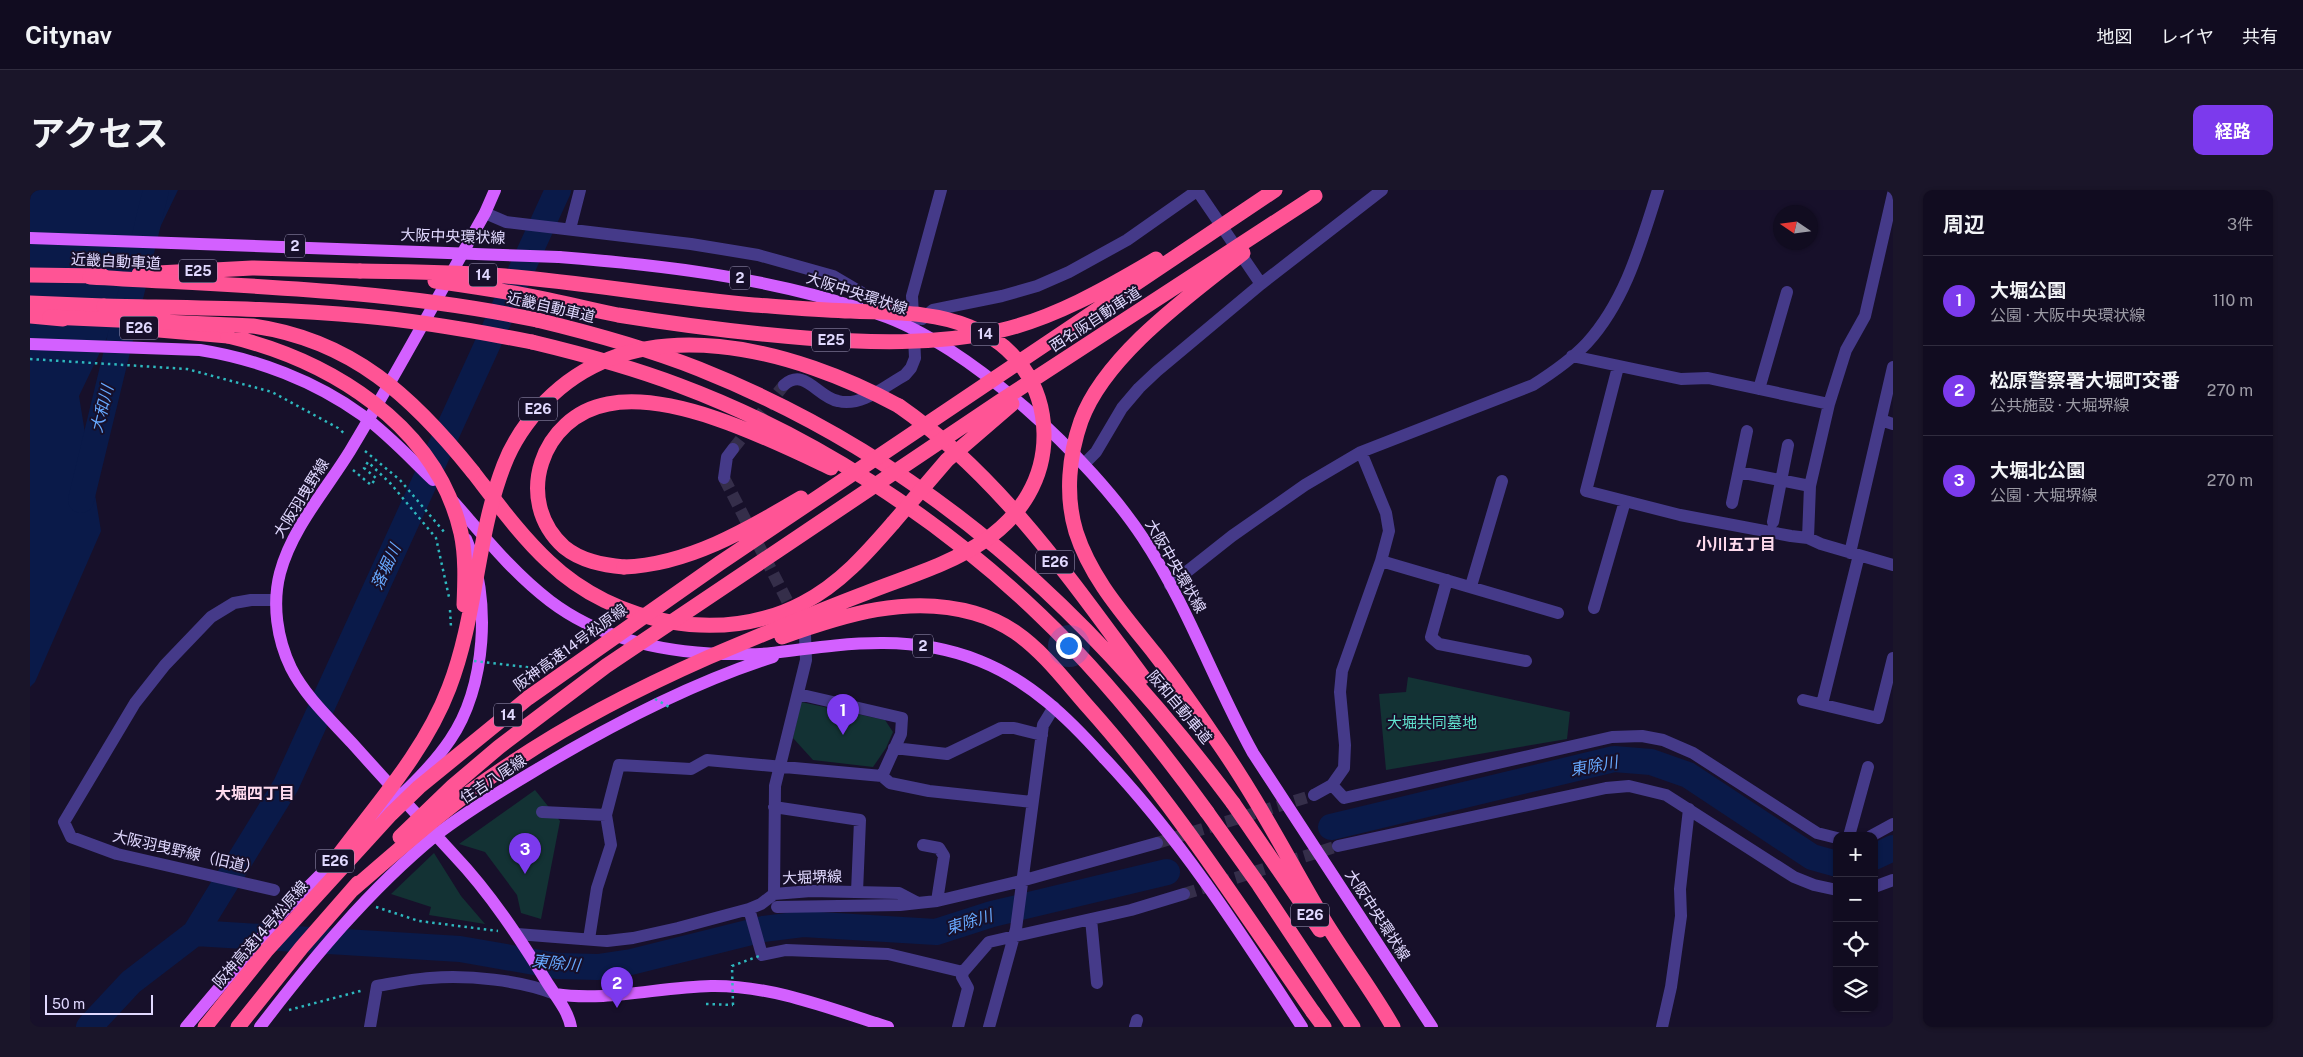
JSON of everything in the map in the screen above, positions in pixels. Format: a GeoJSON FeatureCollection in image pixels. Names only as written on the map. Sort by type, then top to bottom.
{"type":"FeatureCollection","features":[{"type":"Feature","properties":{"kind":"highway","name":"E25"},"geometry":{"type":"LineString","coordinates":[[90,277],[252,268],[360,271],[478,288],[616,314],[730,330],[845,341],[918,341],[999,331],[1021,324],[1090,295],[1125,277],[1271,190]]}},
{"type":"Feature","properties":{"kind":"highway","name":"西名阪自動車道"},"geometry":{"type":"LineString","coordinates":[[866,472],[974,391],[1275,190]]}},
{"type":"Feature","properties":{"kind":"highway","name":"西名阪自動車道"},"geometry":{"type":"LineString","coordinates":[[886,472],[1080,351],[1319,193]]}},
{"type":"Feature","properties":{"kind":"highway","name":"E26"},"geometry":{"type":"LineString","coordinates":[[1319,193],[1160,321],[1106,378],[1088,404],[1077,432],[1070,473],[1072,513],[1084,552],[1103,586],[1180,687],[1218,741],[1274,831],[1324,920],[1393,1027]]}},
{"type":"Feature","properties":{"kind":"highway","name":"14"},"geometry":{"type":"LineString","coordinates":[[352,890],[443,813],[509,764],[568,728],[722,652],[953,558],[992,535],[1023,504],[1032,490],[1042,461],[1044,431],[1040,402],[1025,369],[1004,346],[973,327],[955,321],[918,314],[735,303],[505,276],[360,271]]}},
{"type":"Feature","properties":{"kind":"highway","name":"近畿自動車道"},"geometry":{"type":"LineString","coordinates":[[30,275],[90,277],[372,295],[466,306],[536,320],[613,340],[700,370],[797,414],[839,436],[886,472]]}},
{"type":"Feature","properties":{"kind":"highway","name":"E26"},"geometry":{"type":"LineString","coordinates":[[30,303],[272,310],[362,316],[442,325],[532,342],[604,361],[708,397],[866,472],[889,495],[950,538],[1040,615],[1134,717],[1165,755],[1259,885],[1353,1027]]}},
{"type":"Feature","properties":{"kind":"highway","name":"E26"},"geometry":{"type":"LineString","coordinates":[[30,316],[253,326],[274,329],[311,340],[348,356],[384,379],[432,424],[531,544],[571,580],[594,595],[620,608],[678,624],[706,626],[730,624],[779,614],[803,604],[825,590],[846,574],[868,552],[930,478],[964,443],[1080,351]]}},
{"type":"Feature","properties":{"kind":"highway","name":"E26"},"geometry":{"type":"LineString","coordinates":[[50,317],[101,325],[204,333],[249,341],[288,355],[330,375],[383,410],[398,424],[425,456],[447,494],[461,532],[465,581],[462,630],[456,671]]}},
{"type":"Feature","properties":{"kind":"highway","name":"E26"},"geometry":{"type":"LineString","coordinates":[[266,951],[416,750],[441,709],[456,671],[468,627],[489,513],[504,463],[524,426],[563,385],[589,368],[633,352],[687,344],[734,348],[812,368],[899,406],[933,430],[1000,495],[1081,595],[1149,684],[1186,740]]}},
{"type":"Feature","properties":{"kind":"highway"},"geometry":{"type":"LineString","coordinates":[[889,495],[772,441],[710,418],[660,405],[632,402],[608,404],[579,415],[555,435],[541,461],[538,492],[541,508],[554,536],[564,547],[592,562],[624,567],[650,565],[675,560],[693,553],[800,499],[941,408],[974,391]]}},
{"type":"Feature","properties":{"kind":"highway","name":"阪神高速14号松原線"},"geometry":{"type":"LineString","coordinates":[[204,1027],[266,951],[391,814],[476,740],[528,698],[583,659],[866,472]]}},
{"type":"Feature","properties":{"kind":"highway","name":"14"},"geometry":{"type":"LineString","coordinates":[[238,1027],[302,947],[407,829],[498,746],[606,666],[886,472]]}},
{"type":"Feature","properties":{"kind":"highway","name":"阪和自動車道"},"geometry":{"type":"LineString","coordinates":[[886,472],[958,515],[1047,590],[1142,688],[1186,740],[1234,803],[1385,1027]]}},
{"type":"Feature","properties":{"kind":"highway","name":"14"},"geometry":{"type":"LineString","coordinates":[[644,689],[813,626],[882,609],[905,606],[934,606],[974,613],[995,622],[1014,632],[1034,647],[1105,726],[1176,815],[1324,1027]]}},
{"type":"Feature","properties":{"kind":"main road","name":"大阪羽曳野線"},"geometry":{"type":"LineString","coordinates":[[436,836],[304,689],[291,668],[282,644],[276,600],[280,574],[288,550],[303,522],[350,451],[485,214],[495,190]]}},
{"type":"Feature","properties":{"kind":"main road","name":"大阪中央環状線"},"geometry":{"type":"LineString","coordinates":[[30,238],[560,257],[691,270],[762,282],[826,298],[884,316],[914,329],[961,358],[1000,387],[1034,416],[1084,464],[1111,495],[1143,538],[1190,621],[1230,711],[1254,753],[1432,1027]]}},
{"type":"Feature","properties":{"kind":"main road","name":"2"},"geometry":{"type":"LineString","coordinates":[[30,344],[200,350],[224,354],[272,368],[320,389],[362,415],[433,480],[530,584],[570,615],[591,626],[622,638],[651,646],[699,653],[770,654],[806,641],[903,643],[941,649],[980,661],[1020,681],[1054,707],[1114,768],[1164,826],[1224,906],[1302,1027]]}},
{"type":"Feature","properties":{"kind":"main road"},"geometry":{"type":"LineString","coordinates":[[186,1027],[284,911],[433,762],[450,740],[465,713],[480,655],[482,625],[475,564],[467,541],[433,480]]}},
{"type":"Feature","properties":{"kind":"main road","name":"住吉八尾線"},"geometry":{"type":"LineString","coordinates":[[260,1027],[295,981],[354,914],[436,836],[512,785],[621,722],[730,672],[806,641]]}},
{"type":"Feature","properties":{"kind":"main road"},"geometry":{"type":"LineString","coordinates":[[436,836],[475,878],[519,936],[552,990],[571,1027]]}},
{"type":"Feature","properties":{"kind":"main road"},"geometry":{"type":"LineString","coordinates":[[552,990],[580,997],[711,986],[743,987],[783,995],[888,1027]]}},
{"type":"Feature","properties":{"kind":"street"},"geometry":{"type":"LineString","coordinates":[[564,228],[580,190]]}},
{"type":"Feature","properties":{"kind":"street"},"geometry":{"type":"LineString","coordinates":[[784,386],[790,380],[798,378],[806,381],[825,397],[836,401],[853,403],[862,400],[905,375],[911,368],[915,358],[912,296],[941,190]]}},
{"type":"Feature","properties":{"kind":"street"},"geometry":{"type":"LineString","coordinates":[[914,329],[933,310],[1002,296],[1037,286],[1068,272],[1127,240],[1186,194],[1198,190],[1261,284]]}},
{"type":"Feature","properties":{"kind":"street"},"geometry":{"type":"LineString","coordinates":[[1084,464],[1096,452],[1122,408],[1139,388],[1261,284],[1382,190]]}},
{"type":"Feature","properties":{"kind":"street"},"geometry":{"type":"LineString","coordinates":[[1170,585],[1232,536],[1305,485],[1361,452],[1533,385],[1572,356],[1588,342],[1615,304],[1631,272],[1658,190]]}},
{"type":"Feature","properties":{"kind":"street"},"geometry":{"type":"LineString","coordinates":[[1808,538],[1810,486],[1829,404],[1846,350],[1865,316],[1893,194]]}},
{"type":"Feature","properties":{"kind":"street"},"geometry":{"type":"LineString","coordinates":[[485,214],[506,222],[723,248],[797,265],[833,276],[867,296],[914,329]]}},
{"type":"Feature","properties":{"kind":"street"},"geometry":{"type":"LineString","coordinates":[[1759,390],[1787,292]]}},
{"type":"Feature","properties":{"kind":"street"},"geometry":{"type":"LineString","coordinates":[[1572,356],[1681,379],[1708,378],[1829,404]]}},
{"type":"Feature","properties":{"kind":"street"},"geometry":{"type":"LineString","coordinates":[[1618,367],[1586,491],[1680,515],[1808,538],[1821,544],[1893,565]]}},
{"type":"Feature","properties":{"kind":"street"},"geometry":{"type":"LineString","coordinates":[[1822,704],[1855,554],[1887,422],[1893,367]]}},
{"type":"Feature","properties":{"kind":"street"},"geometry":{"type":"LineString","coordinates":[[1732,503],[1747,431]]}},
{"type":"Feature","properties":{"kind":"street"},"geometry":{"type":"LineString","coordinates":[[1773,522],[1788,445]]}},
{"type":"Feature","properties":{"kind":"street"},"geometry":{"type":"LineString","coordinates":[[724,478],[727,457],[733,449]]}},
{"type":"Feature","properties":{"kind":"street"},"geometry":{"type":"LineString","coordinates":[[1314,795],[1332,785],[1344,768],[1345,745],[1340,692],[1342,671],[1381,561],[1389,532],[1386,512],[1361,452]]}},
{"type":"Feature","properties":{"kind":"street"},"geometry":{"type":"LineString","coordinates":[[1739,472],[1810,486]]}},
{"type":"Feature","properties":{"kind":"street"},"geometry":{"type":"LineString","coordinates":[[1471,586],[1502,481]]}},
{"type":"Feature","properties":{"kind":"street"},"geometry":{"type":"LineString","coordinates":[[1594,608],[1625,501]]}},
{"type":"Feature","properties":{"kind":"street"},"geometry":{"type":"LineString","coordinates":[[1381,561],[1558,613]]}},
{"type":"Feature","properties":{"kind":"street"},"geometry":{"type":"LineString","coordinates":[[1447,580],[1432,637],[1439,644],[1526,661]]}},
{"type":"Feature","properties":{"kind":"street","name":"大阪羽曳野線（旧道）"},"geometry":{"type":"LineString","coordinates":[[274,890],[251,883],[117,854],[71,837],[64,822],[135,703],[166,665],[211,617],[234,603],[251,600],[276,600]]}},
{"type":"Feature","properties":{"kind":"street"},"geometry":{"type":"LineString","coordinates":[[774,894],[774,807],[780,766],[806,660],[806,641]]}},
{"type":"Feature","properties":{"kind":"street"},"geometry":{"type":"LineString","coordinates":[[1803,700],[1878,718],[1893,658]]}},
{"type":"Feature","properties":{"kind":"street"},"geometry":{"type":"LineString","coordinates":[[798,694],[902,718],[901,734],[882,776]]}},
{"type":"Feature","properties":{"kind":"street"},"geometry":{"type":"LineString","coordinates":[[989,1027],[1015,932],[1043,725],[1054,707]]}},
{"type":"Feature","properties":{"kind":"street"},"geometry":{"type":"LineString","coordinates":[[894,748],[947,754],[1001,728],[1014,728],[1042,735]]}},
{"type":"Feature","properties":{"kind":"street"},"geometry":{"type":"LineString","coordinates":[[1332,785],[1344,798],[1612,737],[1642,736],[1663,740],[1693,753],[1817,833],[1833,837]]}},
{"type":"Feature","properties":{"kind":"street"},"geometry":{"type":"LineString","coordinates":[[589,940],[596,888],[611,845],[606,815],[619,765],[691,769],[707,760],[780,766],[882,776],[890,783],[929,790],[1032,802]]}},
{"type":"Feature","properties":{"kind":"street"},"geometry":{"type":"LineString","coordinates":[[1851,832],[1868,767]]}},
{"type":"Feature","properties":{"kind":"street"},"geometry":{"type":"LineString","coordinates":[[1338,846],[1606,788],[1629,786],[1666,795],[1794,878],[1833,889]]}},
{"type":"Feature","properties":{"kind":"street"},"geometry":{"type":"LineString","coordinates":[[774,807],[860,820],[857,892]]}},
{"type":"Feature","properties":{"kind":"street"},"geometry":{"type":"LineString","coordinates":[[1662,1027],[1671,987],[1681,916],[1680,889],[1689,809]]}},
{"type":"Feature","properties":{"kind":"street"},"geometry":{"type":"LineString","coordinates":[[542,812],[606,815]]}},
{"type":"Feature","properties":{"kind":"street"},"geometry":{"type":"LineString","coordinates":[[1878,832],[1893,824]]}},
{"type":"Feature","properties":{"kind":"street"},"geometry":{"type":"LineString","coordinates":[[778,907],[900,905],[937,901],[1157,843]]}},
{"type":"Feature","properties":{"kind":"street"},"geometry":{"type":"LineString","coordinates":[[924,845],[938,848],[944,856],[937,901]]}},
{"type":"Feature","properties":{"kind":"street"},"geometry":{"type":"LineString","coordinates":[[1878,886],[1893,880]]}},
{"type":"Feature","properties":{"kind":"street","name":"大堀堺線"},"geometry":{"type":"LineString","coordinates":[[519,936],[607,941],[633,938],[748,909],[761,904],[774,894],[811,891],[899,893],[918,903]]}},
{"type":"Feature","properties":{"kind":"street"},"geometry":{"type":"LineString","coordinates":[[958,1027],[968,988],[962,977],[963,972],[989,942],[1015,932],[1131,910],[1184,894]]}},
{"type":"Feature","properties":{"kind":"street"},"geometry":{"type":"LineString","coordinates":[[748,909],[762,955],[786,950],[888,954],[963,972]]}},
{"type":"Feature","properties":{"kind":"street"},"geometry":{"type":"LineString","coordinates":[[1090,919],[1097,982]]}},
{"type":"Feature","properties":{"kind":"street"},"geometry":{"type":"LineString","coordinates":[[370,1027],[377,986],[431,978],[482,979],[552,990]]}},
{"type":"Feature","properties":{"kind":"path"},"geometry":{"type":"LineString","coordinates":[[357,473],[371,485],[376,478],[364,468],[368,462],[391,484],[436,538],[450,603],[451,631]]}},
{"type":"Feature","properties":{"kind":"path"},"geometry":{"type":"LineString","coordinates":[[364,904],[419,921],[519,936]]}},
{"type":"Feature","properties":{"kind":"path"},"geometry":{"type":"LineString","coordinates":[[706,1004],[733,1005],[732,966],[762,955]]}},
{"type":"Feature","properties":{"kind":"path"},"geometry":{"type":"LineString","coordinates":[[281,1013],[377,986]]}},
{"type":"Feature","properties":{"kind":"green space","name":"大堀共同墓地"},"geometry":{"type":"Polygon","coordinates":[[[1408,677],[1570,712],[1567,739],[1386,770],[1379,694],[1406,692],[1408,677]]]}},
{"type":"Feature","properties":{"kind":"green space"},"geometry":{"type":"Polygon","coordinates":[[[801,702],[885,720],[893,732],[886,748],[873,767],[813,760],[793,738],[801,702]]]}},
{"type":"Feature","properties":{"kind":"green space"},"geometry":{"type":"Polygon","coordinates":[[[535,790],[560,821],[541,919],[521,913],[517,895],[485,852],[459,844],[535,790]]]}},
{"type":"Feature","properties":{"kind":"green space"},"geometry":{"type":"Polygon","coordinates":[[[434,853],[461,896],[485,924],[429,915],[431,907],[391,894],[434,853]]]}},
{"type":"Feature","properties":{"kind":"water"},"geometry":{"type":"Polygon","coordinates":[[[30,190],[178,190],[79,396],[101,531],[35,682],[30,687],[30,190]]]}},
{"type":"Feature","properties":{"kind":"waterway","name":"大和川"},"geometry":{"type":"LineString","coordinates":[[81,500],[156,190]]}},
{"type":"Feature","properties":{"kind":"waterway","name":"落堀川"},"geometry":{"type":"LineString","coordinates":[[89,1027],[131,982],[195,933],[286,785],[558,190]]}},
{"type":"Feature","properties":{"kind":"waterway","name":"東除川"},"geometry":{"type":"LineString","coordinates":[[1331,827],[1614,759],[1651,762],[1688,775],[1812,857],[1833,863]]}},
{"type":"Feature","properties":{"kind":"waterway","name":"東除川"},"geometry":{"type":"LineString","coordinates":[[1878,855],[1893,848]]}},
{"type":"Feature","properties":{"kind":"waterway","name":"東除川"},"geometry":{"type":"LineString","coordinates":[[195,933],[460,949],[557,966],[598,967],[631,962],[763,929],[803,924],[936,932],[992,914],[1167,872]]}},
{"type":"Feature","properties":{"kind":"tunnel"},"geometry":{"type":"LineString","coordinates":[[733,449],[784,385]]}},
{"type":"Feature","properties":{"kind":"tunnel"},"geometry":{"type":"LineString","coordinates":[[724,478],[795,616]]}},
{"type":"Feature","properties":{"kind":"tunnel"},"geometry":{"type":"LineString","coordinates":[[1157,843],[1314,795]]}},
{"type":"Feature","properties":{"kind":"tunnel"},"geometry":{"type":"LineString","coordinates":[[1184,894],[1338,846]]}},
{"type":"Feature","properties":{"kind":"place","name":"大堀公園"},"geometry":{"type":"Point","coordinates":[843,735]}},
{"type":"Feature","properties":{"kind":"place","name":"大堀北公園"},"geometry":{"type":"Point","coordinates":[525,874]}},
{"type":"Feature","properties":{"kind":"place","name":"松原警察署大堀町交番"},"geometry":{"type":"Point","coordinates":[617,1008]}},
{"type":"Feature","properties":{"kind":"district","name":"小川五丁目"},"geometry":{"type":"Point","coordinates":[1736,544]}},
{"type":"Feature","properties":{"kind":"district","name":"大堀四丁目"},"geometry":{"type":"Point","coordinates":[255,793]}}]}
